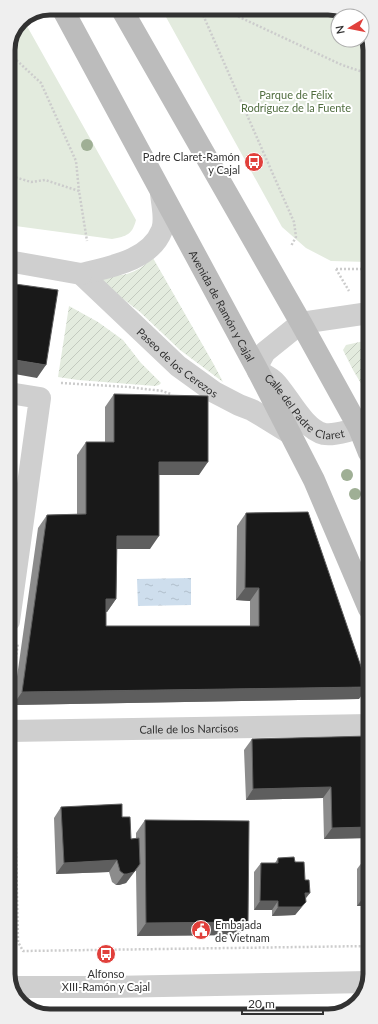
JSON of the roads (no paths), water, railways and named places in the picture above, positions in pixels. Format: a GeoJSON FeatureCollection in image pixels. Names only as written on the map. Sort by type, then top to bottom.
{"type":"FeatureCollection","features":[{"type":"Feature","properties":{"kind":"main road","name":"Avenida de Ramón y Cajal"},"geometry":{"type":"LineString","coordinates":[[66,15],[258,371],[314,480],[363,596]]}},
{"type":"Feature","properties":{"kind":"main road"},"geometry":{"type":"LineString","coordinates":[[124,15],[220,179],[263,259],[363,424]]}},
{"type":"Feature","properties":{"kind":"street"},"geometry":{"type":"LineString","coordinates":[[15,262],[81,274],[126,262],[142,254],[154,244],[162,230],[164,216],[161,193]]}},
{"type":"Feature","properties":{"kind":"street","name":"Paseo de los Cerezos"},"geometry":{"type":"LineString","coordinates":[[81,274],[178,366],[214,392],[252,410],[288,432]]}},
{"type":"Feature","properties":{"kind":"street"},"geometry":{"type":"LineString","coordinates":[[301,323],[363,314]]}},
{"type":"Feature","properties":{"kind":"street","name":"Calle del Padre Claret"},"geometry":{"type":"LineString","coordinates":[[301,323],[265,352],[260,361],[258,371],[273,380],[287,396],[299,414],[314,429],[325,434],[363,426]]}},
{"type":"Feature","properties":{"kind":"street"},"geometry":{"type":"LineString","coordinates":[[15,393],[47,390],[15,621]]}},
{"type":"Feature","properties":{"kind":"street","name":"Calle de los Narcisos"},"geometry":{"type":"LineString","coordinates":[[15,741],[363,725]]}},
{"type":"Feature","properties":{"kind":"street"},"geometry":{"type":"LineString","coordinates":[[18,988],[362,982]]}},
{"type":"Feature","properties":{"kind":"water"},"geometry":{"type":"Polygon","coordinates":[[[191,578],[191,605],[138,606],[137,579],[191,578]]]}},
{"type":"Feature","properties":{"kind":"place","name":"Padre Claret-Ramón y Cajal"},"geometry":{"type":"Point","coordinates":[254,162]}},
{"type":"Feature","properties":{"kind":"place","name":"Embajada de Vietnam"},"geometry":{"type":"Point","coordinates":[201,930]}},
{"type":"Feature","properties":{"kind":"place","name":"Alfonso XIII-Ramón y Cajal"},"geometry":{"type":"Point","coordinates":[106,954]}},
{"type":"Feature","properties":{"kind":"park label","name":"Parque de Félix Rodríguez de la Fuente"},"geometry":{"type":"Point","coordinates":[296,100]}}]}
